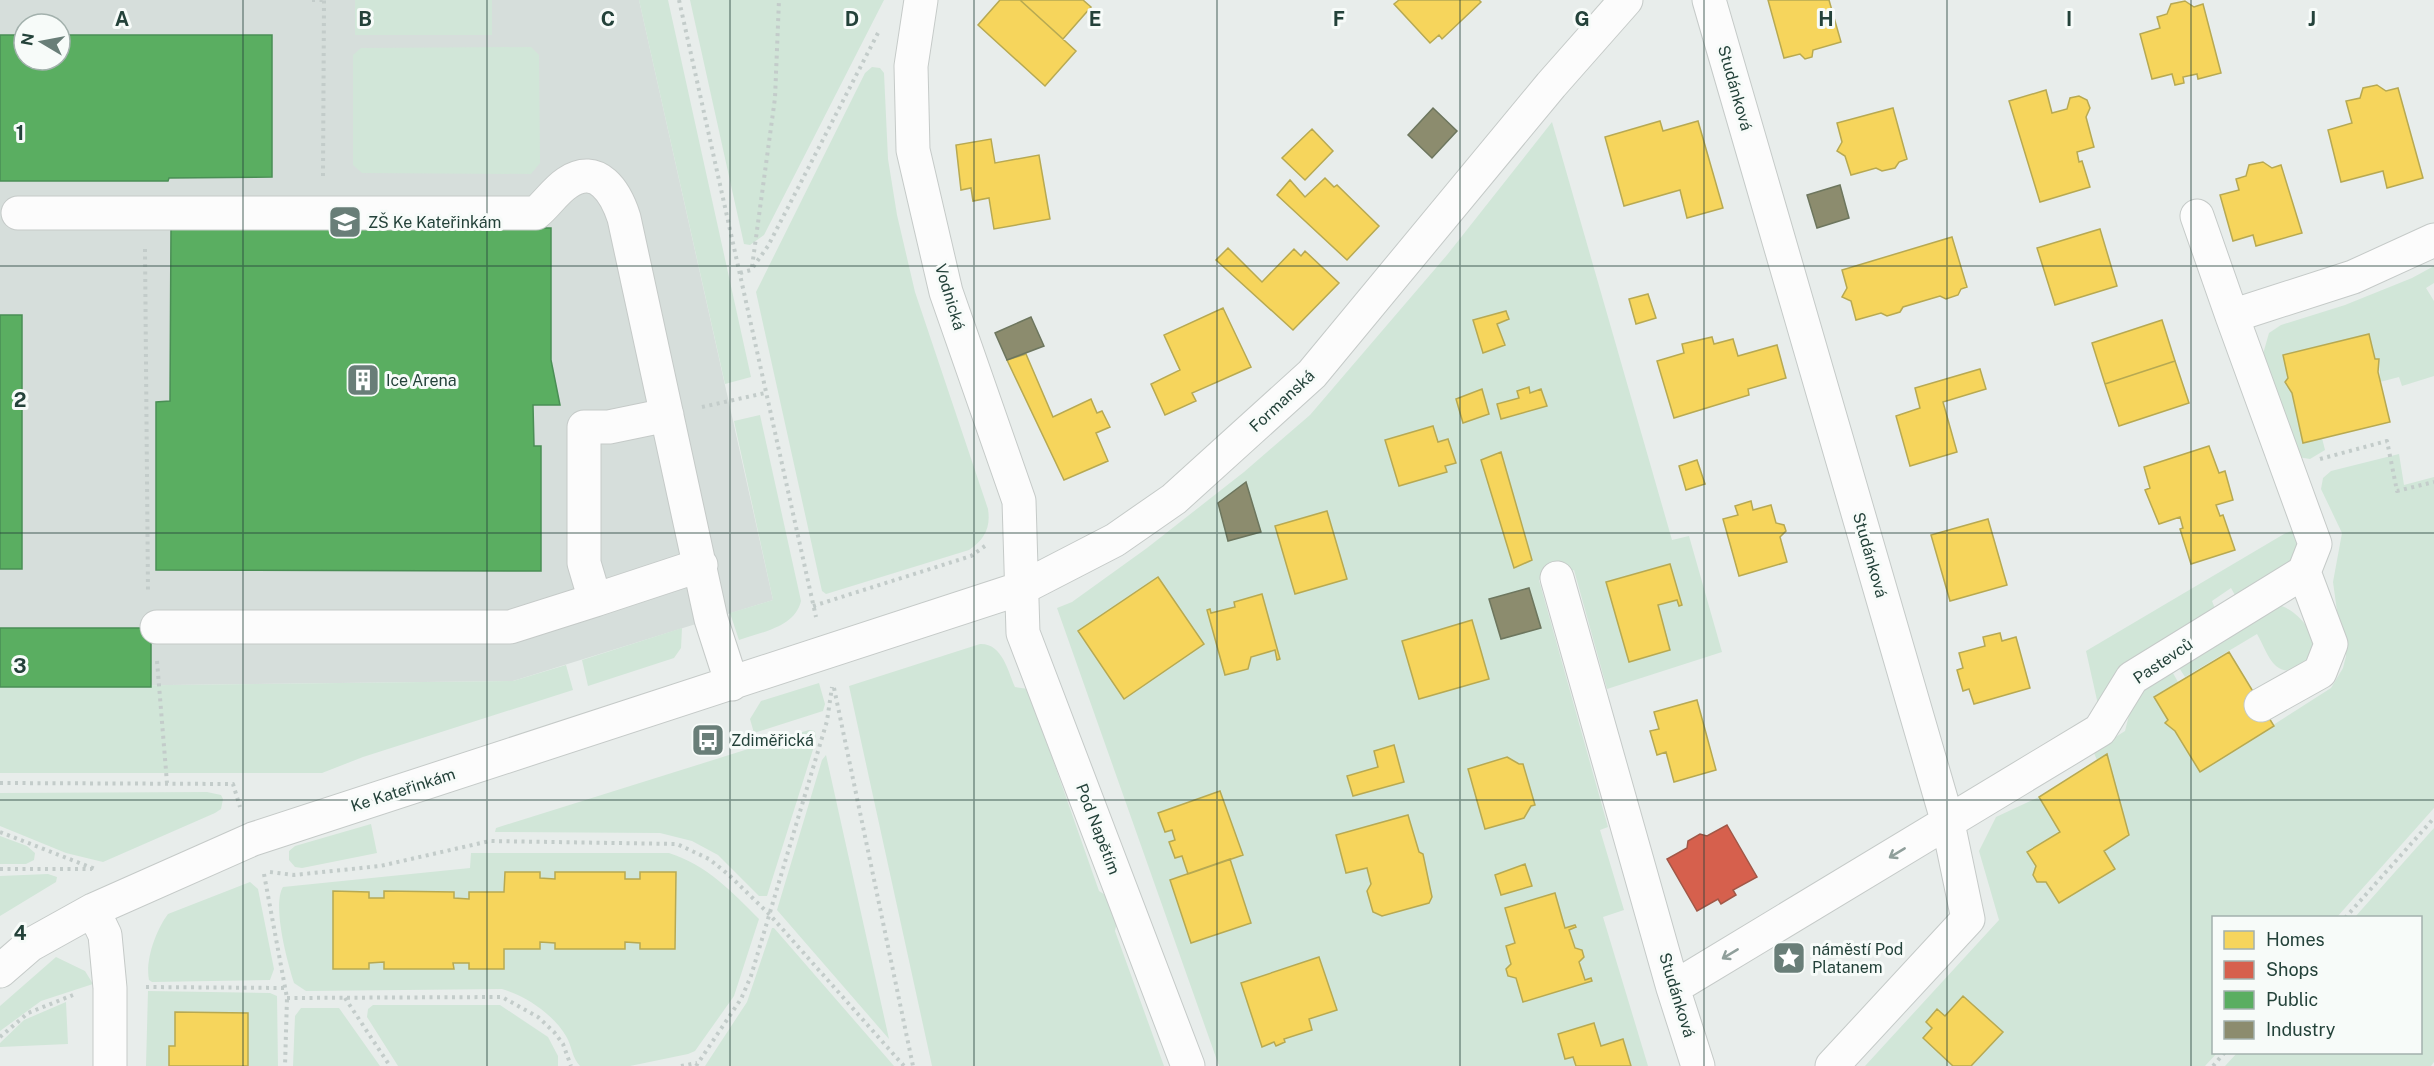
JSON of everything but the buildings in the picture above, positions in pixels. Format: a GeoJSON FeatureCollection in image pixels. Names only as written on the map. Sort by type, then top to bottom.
{"type":"FeatureCollection","features":[{"type":"Feature","properties":{"kind":"street","name":"Vodnická"},"geometry":{"type":"LineString","coordinates":[[921,0],[911,66],[913,150],[946,292],[1019,501],[1022,588]]}},
{"type":"Feature","properties":{"kind":"street","name":"Formanská"},"geometry":{"type":"LineString","coordinates":[[829,669],[1022,588],[1115,540],[1174,499],[1312,374],[1551,85],[1626,0]]}},
{"type":"Feature","properties":{"kind":"street","name":"Studánková"},"geometry":{"type":"LineString","coordinates":[[1709,0],[1948,823],[1968,919],[1832,1066]]}},
{"type":"Feature","properties":{"kind":"street"},"geometry":{"type":"LineString","coordinates":[[18,213],[537,213],[557,191],[574,178],[590,177],[605,183],[616,194],[624,218],[711,619],[732,684]]}},
{"type":"Feature","properties":{"kind":"street"},"geometry":{"type":"LineString","coordinates":[[2197,216],[2315,544],[2304,572],[2331,644],[2320,672],[2261,705]]}},
{"type":"Feature","properties":{"kind":"street"},"geometry":{"type":"LineString","coordinates":[[2230,312],[2398,248],[2434,229]]}},
{"type":"Feature","properties":{"kind":"street"},"geometry":{"type":"LineString","coordinates":[[2230,312],[2353,277],[2434,240]]}},
{"type":"Feature","properties":{"kind":"street"},"geometry":{"type":"LineString","coordinates":[[595,600],[584,563],[584,427],[609,427],[667,415]]}},
{"type":"Feature","properties":{"kind":"street"},"geometry":{"type":"LineString","coordinates":[[157,627],[510,627],[701,565]]}},
{"type":"Feature","properties":{"kind":"street","name":"Pastevců"},"geometry":{"type":"LineString","coordinates":[[1948,823],[2100,730],[2132,678],[2304,572]]}},
{"type":"Feature","properties":{"kind":"street","name":"Studánková"},"geometry":{"type":"LineString","coordinates":[[1557,578],[1673,988],[1698,1066]]}},
{"type":"Feature","properties":{"kind":"street","name":"Pod Napětím"},"geometry":{"type":"LineString","coordinates":[[1022,588],[1023,633],[1188,1066]]}},
{"type":"Feature","properties":{"kind":"street","name":"Ke Kateřinkám"},"geometry":{"type":"LineString","coordinates":[[0,971],[30,945],[93,910],[253,839],[732,684],[829,669]]}},
{"type":"Feature","properties":{"kind":"street"},"geometry":{"type":"LineString","coordinates":[[1673,988],[1948,823]]}},
{"type":"Feature","properties":{"kind":"street"},"geometry":{"type":"LineString","coordinates":[[93,910],[105,935],[110,988],[110,1066]]}},
{"type":"Feature","properties":{"kind":"path"},"geometry":{"type":"LineString","coordinates":[[312,0],[324,0],[323,213]]}},
{"type":"Feature","properties":{"kind":"path"},"geometry":{"type":"LineString","coordinates":[[679,0],[813,606],[971,556],[988,542]]}},
{"type":"Feature","properties":{"kind":"path"},"geometry":{"type":"LineString","coordinates":[[751,270],[775,98],[779,0]]}},
{"type":"Feature","properties":{"kind":"path"},"geometry":{"type":"LineString","coordinates":[[740,273],[751,270],[768,246],[880,30]]}},
{"type":"Feature","properties":{"kind":"path"},"geometry":{"type":"LineString","coordinates":[[145,212],[148,603],[157,627],[157,685],[167,783]]}},
{"type":"Feature","properties":{"kind":"path"},"geometry":{"type":"LineString","coordinates":[[667,415],[765,393]]}},
{"type":"Feature","properties":{"kind":"path"},"geometry":{"type":"LineString","coordinates":[[2290,474],[2327,455],[2387,441],[2397,491],[2434,482]]}},
{"type":"Feature","properties":{"kind":"path"},"geometry":{"type":"LineString","coordinates":[[681,1066],[697,1065],[741,999],[751,976],[827,721],[829,669]]}},
{"type":"Feature","properties":{"kind":"path"},"geometry":{"type":"LineString","coordinates":[[829,669],[913,1066]]}},
{"type":"Feature","properties":{"kind":"path"},"geometry":{"type":"LineString","coordinates":[[0,783],[233,784],[240,807]]}},
{"type":"Feature","properties":{"kind":"path"},"geometry":{"type":"LineString","coordinates":[[2347,916],[2434,818]]}},
{"type":"Feature","properties":{"kind":"path"},"geometry":{"type":"LineString","coordinates":[[0,832],[95,869],[0,869]]}},
{"type":"Feature","properties":{"kind":"path"},"geometry":{"type":"LineString","coordinates":[[285,1066],[286,998],[263,872],[294,875],[380,866],[490,841],[677,844],[709,859],[770,915],[904,1066]]}},
{"type":"Feature","properties":{"kind":"path"},"geometry":{"type":"LineString","coordinates":[[0,1037],[15,1022],[43,1005],[72,995],[110,988],[284,988]]}},
{"type":"Feature","properties":{"kind":"path"},"geometry":{"type":"LineString","coordinates":[[286,998],[502,997],[538,1017],[554,1032],[563,1044],[571,1066]]}},
{"type":"Feature","properties":{"kind":"path"},"geometry":{"type":"LineString","coordinates":[[345,998],[390,1066]]}},
{"type":"Feature","properties":{"kind":"path"},"geometry":{"type":"LineString","coordinates":[[2213,1066],[2224,1054]]}},
{"type":"Feature","properties":{"kind":"shaded area","name":"ZŠ Ke Kateřinkám"},"geometry":{"type":"Polygon","coordinates":[[[0,0],[639,0],[773,600],[513,681],[0,687],[0,0]]]}},
{"type":"Feature","properties":{"kind":"green space"},"geometry":{"type":"Polygon","coordinates":[[[355,0],[492,0],[492,35],[355,35],[355,0]]]}},
{"type":"Feature","properties":{"kind":"green space"},"geometry":{"type":"Polygon","coordinates":[[[639,0],[668,0],[751,377],[725,384],[639,0]]]}},
{"type":"Feature","properties":{"kind":"green space"},"geometry":{"type":"Polygon","coordinates":[[[690,0],[884,0],[764,235],[750,245],[744,244],[690,0]]]}},
{"type":"Feature","properties":{"kind":"green space"},"geometry":{"type":"Polygon","coordinates":[[[531,47],[539,55],[540,163],[531,174],[362,173],[353,165],[353,55],[361,48],[531,47]]]}},
{"type":"Feature","properties":{"kind":"green space"},"geometry":{"type":"Polygon","coordinates":[[[872,67],[880,68],[884,73],[888,159],[897,215],[915,292],[988,509],[988,522],[982,538],[969,550],[826,594],[822,591],[756,292],[865,73],[872,67]]]}},
{"type":"Feature","properties":{"kind":"green space"},"geometry":{"type":"Polygon","coordinates":[[[1552,122],[1672,540],[1689,536],[1722,652],[1607,689],[1574,570],[1539,580],[1608,827],[1600,830],[1624,910],[1603,917],[1648,1066],[1219,1066],[1057,608],[1072,602],[1147,548],[1244,472],[1310,415],[1447,255],[1552,122]]]}},
{"type":"Feature","properties":{"kind":"green space"},"geometry":{"type":"Polygon","coordinates":[[[2434,266],[2434,283],[2426,288],[2434,301],[2434,376],[2402,386],[2399,377],[2380,382],[2379,360],[2375,359],[2369,334],[2283,355],[2288,378],[2285,382],[2292,393],[2303,443],[2322,438],[2325,450],[2310,459],[2298,457],[2263,354],[2269,333],[2281,325],[2345,305],[2412,278],[2434,266]]]}},
{"type":"Feature","properties":{"kind":"green space"},"geometry":{"type":"Polygon","coordinates":[[[760,415],[801,601],[798,610],[785,623],[739,640],[730,613],[773,600],[734,421],[760,415]]]}},
{"type":"Feature","properties":{"kind":"green space"},"geometry":{"type":"Polygon","coordinates":[[[2399,454],[2404,485],[2434,477],[2434,808],[2338,916],[2212,916],[2212,1054],[2216,1054],[2205,1066],[1865,1066],[1999,920],[1979,851],[1996,817],[2039,797],[2060,832],[2027,853],[2036,866],[2033,875],[2037,882],[2046,882],[2059,903],[2115,869],[2104,851],[2129,835],[2107,755],[2097,760],[2093,751],[2125,731],[2134,695],[2169,666],[2178,682],[2154,697],[2168,720],[2165,723],[2175,731],[2200,772],[2331,688],[2343,668],[2346,656],[2345,634],[2337,611],[2333,582],[2342,533],[2321,489],[2323,478],[2331,471],[2399,454]]]}},
{"type":"Feature","properties":{"kind":"green space"},"geometry":{"type":"Polygon","coordinates":[[[2301,527],[2301,554],[2237,599],[2231,588],[2212,601],[2216,611],[2099,709],[2086,651],[2284,534],[2301,527]]]}},
{"type":"Feature","properties":{"kind":"green space"},"geometry":{"type":"Polygon","coordinates":[[[2278,605],[2296,614],[2310,632],[2312,651],[2300,667],[2288,671],[2276,666],[2257,634],[2185,677],[2176,663],[2278,605]]]}},
{"type":"Feature","properties":{"kind":"green space"},"geometry":{"type":"Polygon","coordinates":[[[682,628],[681,648],[674,658],[588,686],[582,660],[682,628]]]}},
{"type":"Feature","properties":{"kind":"green space"},"geometry":{"type":"Polygon","coordinates":[[[980,644],[988,645],[999,653],[1015,687],[1028,689],[1099,891],[1110,898],[1119,913],[1115,931],[1164,1066],[932,1066],[849,686],[980,644]]]}},
{"type":"Feature","properties":{"kind":"green space"},"geometry":{"type":"Polygon","coordinates":[[[566,665],[573,690],[363,757],[322,773],[0,773],[0,687],[513,681],[566,665]]]}},
{"type":"Feature","properties":{"kind":"green space"},"geometry":{"type":"Polygon","coordinates":[[[819,683],[825,704],[823,711],[754,733],[750,719],[761,701],[819,683]]]}},
{"type":"Feature","properties":{"kind":"green space"},"geometry":{"type":"Polygon","coordinates":[[[809,730],[815,731],[816,740],[767,896],[759,896],[718,855],[692,841],[660,833],[495,832],[496,828],[809,730]]]}},
{"type":"Feature","properties":{"kind":"green space"},"geometry":{"type":"Polygon","coordinates":[[[826,755],[889,1039],[777,910],[822,760],[826,755]]]}},
{"type":"Feature","properties":{"kind":"green space"},"geometry":{"type":"Polygon","coordinates":[[[207,792],[221,795],[223,799],[221,809],[103,862],[66,853],[0,826],[0,793],[207,792]]]}},
{"type":"Feature","properties":{"kind":"green space"},"geometry":{"type":"Polygon","coordinates":[[[371,824],[377,853],[302,868],[295,867],[289,860],[289,851],[295,846],[371,824]]]}},
{"type":"Feature","properties":{"kind":"green space"},"geometry":{"type":"Polygon","coordinates":[[[2434,828],[2434,1062],[2431,1066],[2225,1066],[2236,1054],[2422,1054],[2422,916],[2356,916],[2434,828]]]}},
{"type":"Feature","properties":{"kind":"green space"},"geometry":{"type":"Polygon","coordinates":[[[0,836],[27,846],[35,853],[34,860],[26,864],[0,864],[0,836]]]}},
{"type":"Feature","properties":{"kind":"green space"},"geometry":{"type":"Polygon","coordinates":[[[471,853],[669,853],[707,872],[759,919],[734,996],[695,1051],[630,1066],[580,1066],[566,1036],[554,1020],[529,1001],[502,989],[306,991],[294,983],[280,919],[280,895],[283,887],[470,868],[471,853]],[[505,872],[504,892],[470,892],[469,899],[454,898],[453,892],[385,891],[384,898],[369,898],[369,892],[334,891],[333,969],[368,969],[369,963],[384,962],[385,969],[453,969],[453,963],[469,963],[469,969],[504,969],[504,949],[540,949],[540,942],[555,943],[556,949],[625,949],[625,942],[640,943],[641,949],[675,949],[676,873],[640,872],[640,879],[625,879],[624,872],[555,872],[555,879],[540,878],[539,872],[505,872]]]}},
{"type":"Feature","properties":{"kind":"green space"},"geometry":{"type":"Polygon","coordinates":[[[48,874],[57,877],[56,882],[0,916],[0,876],[48,874]]]}},
{"type":"Feature","properties":{"kind":"green space"},"geometry":{"type":"Polygon","coordinates":[[[250,882],[258,889],[274,969],[270,980],[152,982],[149,980],[152,946],[168,914],[250,882]]]}},
{"type":"Feature","properties":{"kind":"green space"},"geometry":{"type":"Polygon","coordinates":[[[772,928],[894,1066],[705,1066],[747,1002],[772,928]]]}},
{"type":"Feature","properties":{"kind":"green space"},"geometry":{"type":"Polygon","coordinates":[[[56,957],[85,971],[93,984],[41,1001],[0,1031],[0,1006],[56,957]]]}},
{"type":"Feature","properties":{"kind":"green space"},"geometry":{"type":"Polygon","coordinates":[[[148,991],[270,993],[277,996],[278,1066],[248,1066],[248,1013],[176,1012],[175,1046],[169,1046],[169,1066],[146,1066],[148,991]]]}},
{"type":"Feature","properties":{"kind":"green space"},"geometry":{"type":"Polygon","coordinates":[[[66,1002],[68,1044],[0,1047],[0,1043],[24,1020],[66,1002]]]}},
{"type":"Feature","properties":{"kind":"green space"},"geometry":{"type":"Polygon","coordinates":[[[373,1005],[500,1005],[548,1037],[558,1056],[558,1066],[398,1066],[367,1017],[368,1009],[373,1005]]]}},
{"type":"Feature","properties":{"kind":"green space"},"geometry":{"type":"Polygon","coordinates":[[[301,1008],[339,1008],[380,1066],[293,1066],[295,1016],[301,1008]]]}},
{"type":"Feature","properties":{"kind":"place","name":"ZŠ Ke Kateřinkám"},"geometry":{"type":"Point","coordinates":[345,222]}},
{"type":"Feature","properties":{"kind":"place","name":"Ice Arena"},"geometry":{"type":"Point","coordinates":[363,380]}},
{"type":"Feature","properties":{"kind":"place","name":"Zdiměřická"},"geometry":{"type":"Point","coordinates":[708,740]}},
{"type":"Feature","properties":{"kind":"place","name":"náměstí Pod Platanem"},"geometry":{"type":"Point","coordinates":[1789,958]}}]}
